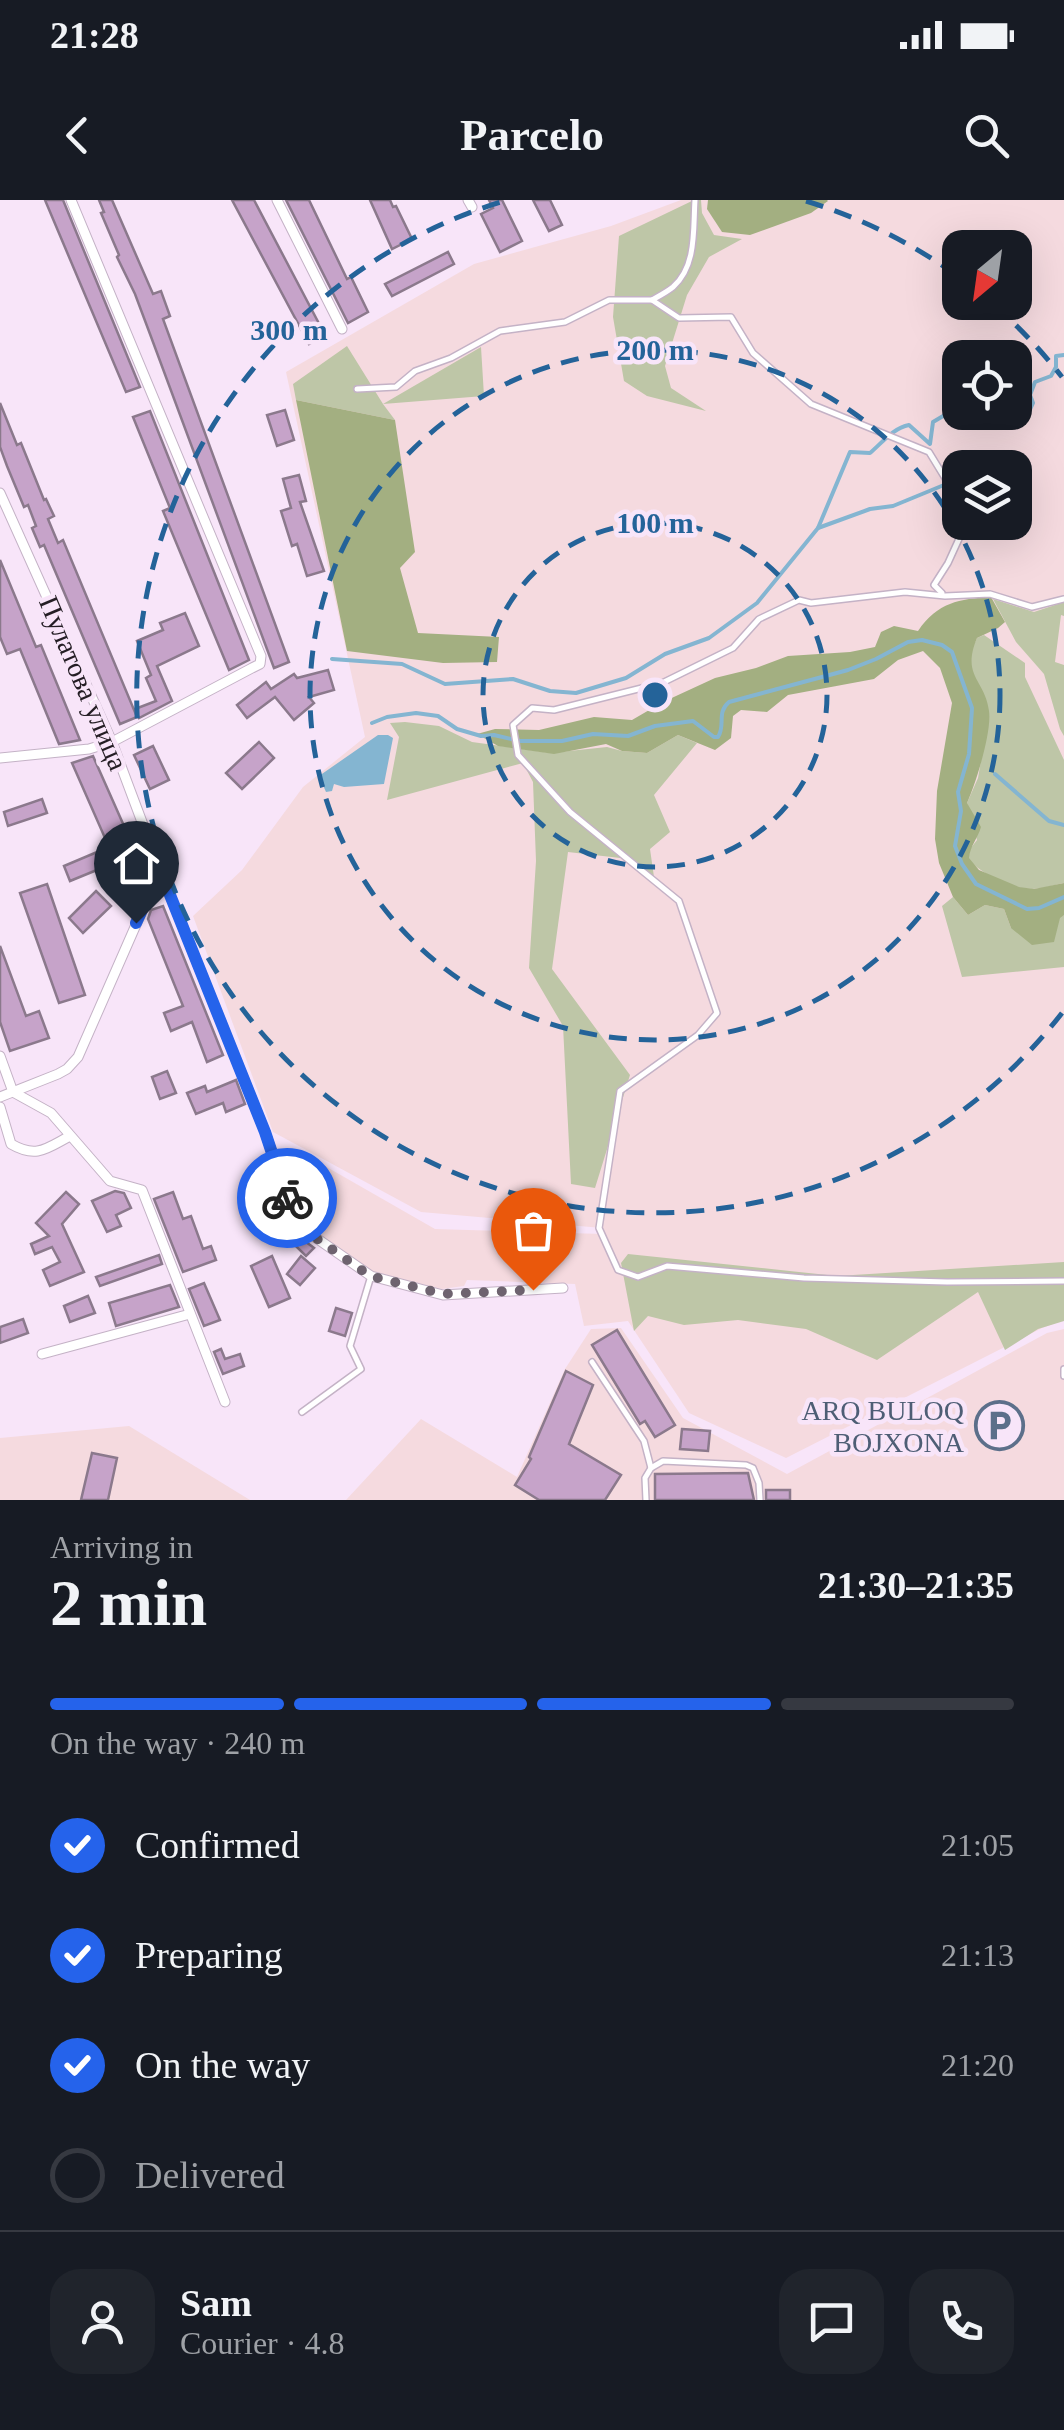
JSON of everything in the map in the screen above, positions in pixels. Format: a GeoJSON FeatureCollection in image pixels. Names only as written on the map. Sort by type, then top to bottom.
{"type":"FeatureCollection","features":[{"type":"Feature","properties":{"kind":"street"},"geometry":{"type":"LineString","coordinates":[[0,758],[112,742],[260,664],[262,656],[71,200]]}},
{"type":"Feature","properties":{"kind":"street"},"geometry":{"type":"LineString","coordinates":[[277,200],[342,329]]}},
{"type":"Feature","properties":{"kind":"street","name":"Пулатова улица"},"geometry":{"type":"LineString","coordinates":[[0,493],[112,742],[265,1132],[296,1224],[370,1276],[443,1294],[564,1288]]}},
{"type":"Feature","properties":{"kind":"street"},"geometry":{"type":"LineString","coordinates":[[0,1096],[58,1074],[78,1057],[160,870]]}},
{"type":"Feature","properties":{"kind":"street"},"geometry":{"type":"LineString","coordinates":[[0,1056],[12,1092],[50,1114],[110,1181],[142,1190],[225,1402]]}},
{"type":"Feature","properties":{"kind":"street"},"geometry":{"type":"LineString","coordinates":[[0,1107],[12,1144],[22,1150],[36,1153],[70,1136]]}},
{"type":"Feature","properties":{"kind":"street"},"geometry":{"type":"LineString","coordinates":[[42,1354],[190,1314]]}},
{"type":"Feature","properties":{"kind":"lane"},"geometry":{"type":"LineString","coordinates":[[357,389],[396,387],[415,371],[451,358],[500,331],[565,322],[609,300],[652,300],[673,288],[686,270],[692,251],[695,200]]}},
{"type":"Feature","properties":{"kind":"lane"},"geometry":{"type":"LineString","coordinates":[[652,300],[679,318],[732,317],[754,353],[811,404],[929,452],[942,472]]}},
{"type":"Feature","properties":{"kind":"lane"},"geometry":{"type":"LineString","coordinates":[[944,596],[934,585],[958,540]]}},
{"type":"Feature","properties":{"kind":"lane"},"geometry":{"type":"LineString","coordinates":[[1064,599],[1032,606],[990,594],[944,596],[905,592],[811,603],[799,600],[759,619],[732,648],[662,683],[554,710],[532,708],[513,725],[518,755],[570,812],[679,901],[717,1013],[698,1035],[620,1092],[599,1228],[618,1270],[638,1277],[667,1266],[822,1279],[1064,1281]]}},
{"type":"Feature","properties":{"kind":"lane"},"geometry":{"type":"LineString","coordinates":[[302,1412],[361,1369],[350,1346],[370,1276]]}},
{"type":"Feature","properties":{"kind":"lane"},"geometry":{"type":"LineString","coordinates":[[592,1362],[644,1442],[651,1468]]}},
{"type":"Feature","properties":{"kind":"lane"},"geometry":{"type":"LineString","coordinates":[[646,1500],[645,1478],[651,1468],[663,1461],[746,1465],[753,1468],[760,1500]]}},
{"type":"Feature","properties":{"kind":"shaded area"},"geometry":{"type":"Polygon","coordinates":[[[681,200],[1064,200],[1064,1320],[786,1458],[689,1413],[628,1321],[584,1326],[575,1284],[467,1280],[464,1286],[442,1289],[372,1272],[298,1220],[288,1167],[297,1150],[435,1229],[603,1234],[602,1228],[421,1212],[273,1132],[193,916],[242,870],[303,787],[365,737],[286,372],[474,264],[611,226],[681,200]]]}},
{"type":"Feature","properties":{"kind":"shaded area","name":"ARQ BULOQ BOJXONA"},"geometry":{"type":"Polygon","coordinates":[[[621,1328],[683,1418],[787,1474],[1047,1333],[1064,1329],[1064,1500],[346,1500],[421,1419],[517,1477],[565,1369],[591,1329],[621,1328]]]}},
{"type":"Feature","properties":{"kind":"shaded area"},"geometry":{"type":"Polygon","coordinates":[[[129,1426],[250,1500],[0,1500],[0,1438],[129,1426]]]}},
{"type":"Feature","properties":{"kind":"green space"},"geometry":{"type":"Polygon","coordinates":[[[701,200],[702,213],[714,235],[742,239],[709,257],[687,295],[665,366],[671,388],[706,411],[647,396],[624,381],[613,317],[619,236],[701,200]]]}},
{"type":"Feature","properties":{"kind":"green space"},"geometry":{"type":"Polygon","coordinates":[[[708,200],[828,201],[811,213],[750,235],[722,232],[707,209],[708,200]]]}},
{"type":"Feature","properties":{"kind":"green space"},"geometry":{"type":"Polygon","coordinates":[[[347,346],[395,420],[296,400],[293,384],[347,346]]]}},
{"type":"Feature","properties":{"kind":"green space"},"geometry":{"type":"Polygon","coordinates":[[[481,347],[484,396],[383,404],[481,347]]]}},
{"type":"Feature","properties":{"kind":"green space"},"geometry":{"type":"Polygon","coordinates":[[[296,400],[395,420],[415,552],[400,568],[418,633],[499,637],[497,662],[443,663],[347,651],[296,400]]]}},
{"type":"Feature","properties":{"kind":"green space"},"geometry":{"type":"Polygon","coordinates":[[[991,597],[1005,622],[977,638],[973,651],[973,670],[987,700],[989,720],[967,803],[981,827],[969,858],[979,870],[1019,887],[1034,889],[1064,883],[1064,915],[1054,942],[1032,945],[1011,928],[1004,909],[985,905],[968,915],[953,897],[939,863],[935,839],[937,791],[952,703],[940,668],[923,651],[898,660],[874,679],[788,695],[767,712],[741,710],[733,716],[731,738],[715,750],[678,735],[647,753],[622,751],[606,744],[554,754],[498,746],[477,734],[495,729],[539,730],[594,717],[632,720],[715,678],[788,656],[875,647],[881,632],[894,626],[918,631],[941,608],[991,597]]]}},
{"type":"Feature","properties":{"kind":"green space"},"geometry":{"type":"Polygon","coordinates":[[[993,599],[1034,612],[1064,602],[1055,662],[1064,665],[1064,736],[1044,674],[1016,642],[993,599]]]}},
{"type":"Feature","properties":{"kind":"green space"},"geometry":{"type":"Polygon","coordinates":[[[984,635],[1025,663],[1025,677],[1064,760],[1064,883],[1036,889],[1014,886],[988,875],[967,858],[977,840],[967,803],[978,778],[989,714],[971,672],[971,651],[977,638],[984,635]]]}},
{"type":"Feature","properties":{"kind":"green space"},"geometry":{"type":"Polygon","coordinates":[[[390,723],[439,726],[472,742],[550,753],[607,747],[647,753],[678,735],[697,743],[654,795],[670,832],[650,849],[654,877],[629,859],[568,852],[552,969],[630,1075],[595,1188],[571,1184],[563,1026],[529,968],[536,861],[533,782],[523,763],[387,800],[399,737],[390,723]]]}},
{"type":"Feature","properties":{"kind":"green space"},"geometry":{"type":"Polygon","coordinates":[[[953,897],[968,915],[985,905],[1004,909],[1011,928],[1064,915],[1064,967],[962,977],[942,906],[953,897]]]}},
{"type":"Feature","properties":{"kind":"green space"},"geometry":{"type":"Polygon","coordinates":[[[628,1254],[837,1276],[1064,1262],[1064,1321],[1038,1329],[1005,1350],[978,1292],[877,1360],[806,1329],[738,1320],[684,1325],[648,1316],[634,1331],[621,1263],[628,1254]]]}},
{"type":"Feature","properties":{"kind":"water"},"geometry":{"type":"Polygon","coordinates":[[[378,735],[393,738],[384,784],[334,784],[332,791],[326,792],[319,776],[378,735]]]}},
{"type":"Feature","properties":{"kind":"building"},"geometry":{"type":"Polygon","coordinates":[[[45,200],[63,200],[140,387],[126,392],[45,200]]]}},
{"type":"Feature","properties":{"kind":"building"},"geometry":{"type":"Polygon","coordinates":[[[99,200],[112,200],[153,294],[161,291],[170,316],[163,319],[289,662],[274,668],[135,294],[117,257],[99,200]]]}},
{"type":"Feature","properties":{"kind":"building"},"geometry":{"type":"Polygon","coordinates":[[[232,200],[254,200],[325,335],[309,344],[232,200]]]}},
{"type":"Feature","properties":{"kind":"building"},"geometry":{"type":"Polygon","coordinates":[[[286,200],[309,200],[347,279],[351,277],[368,312],[348,323],[286,200]]]}},
{"type":"Feature","properties":{"kind":"building"},"geometry":{"type":"Polygon","coordinates":[[[370,200],[390,200],[412,239],[392,249],[370,200]]]}},
{"type":"Feature","properties":{"kind":"building"},"geometry":{"type":"Polygon","coordinates":[[[489,200],[502,200],[522,241],[500,252],[481,214],[493,208],[489,200]]]}},
{"type":"Feature","properties":{"kind":"building"},"geometry":{"type":"Polygon","coordinates":[[[533,200],[550,200],[562,225],[549,231],[533,200]]]}},
{"type":"Feature","properties":{"kind":"building"},"geometry":{"type":"Polygon","coordinates":[[[448,252],[454,264],[392,296],[385,284],[448,252]]]}},
{"type":"Feature","properties":{"kind":"building"},"geometry":{"type":"Polygon","coordinates":[[[0,403],[54,516],[48,519],[58,543],[63,540],[137,717],[120,724],[44,545],[40,547],[32,528],[36,526],[28,505],[24,507],[7,466],[0,447],[0,403]]]}},
{"type":"Feature","properties":{"kind":"building"},"geometry":{"type":"Polygon","coordinates":[[[285,410],[294,440],[277,446],[267,415],[285,410]]]}},
{"type":"Feature","properties":{"kind":"building"},"geometry":{"type":"Polygon","coordinates":[[[150,411],[249,660],[229,670],[163,511],[170,508],[133,417],[150,411]]]}},
{"type":"Feature","properties":{"kind":"building"},"geometry":{"type":"Polygon","coordinates":[[[299,475],[306,501],[300,502],[324,571],[307,576],[281,511],[291,508],[283,479],[299,475]]]}},
{"type":"Feature","properties":{"kind":"building"},"geometry":{"type":"Polygon","coordinates":[[[0,560],[80,740],[59,744],[20,649],[7,654],[0,637],[0,560]]]}},
{"type":"Feature","properties":{"kind":"building"},"geometry":{"type":"Polygon","coordinates":[[[185,613],[199,646],[157,666],[172,701],[139,718],[135,709],[156,701],[146,678],[151,675],[137,641],[163,630],[160,623],[185,613]]]}},
{"type":"Feature","properties":{"kind":"building"},"geometry":{"type":"Polygon","coordinates":[[[328,670],[334,690],[309,697],[314,703],[294,720],[275,697],[247,718],[237,705],[266,682],[271,689],[294,674],[297,678],[328,670]]]}},
{"type":"Feature","properties":{"kind":"building"},"geometry":{"type":"Polygon","coordinates":[[[259,742],[274,758],[242,789],[226,773],[259,742]]]}},
{"type":"Feature","properties":{"kind":"building"},"geometry":{"type":"Polygon","coordinates":[[[153,746],[169,780],[150,789],[134,755],[153,746]]]}},
{"type":"Feature","properties":{"kind":"building"},"geometry":{"type":"Polygon","coordinates":[[[93,756],[128,835],[124,837],[131,856],[70,881],[64,866],[109,847],[72,763],[93,756]]]}},
{"type":"Feature","properties":{"kind":"building"},"geometry":{"type":"Polygon","coordinates":[[[42,799],[47,813],[8,826],[4,812],[42,799]]]}},
{"type":"Feature","properties":{"kind":"building"},"geometry":{"type":"Polygon","coordinates":[[[47,884],[85,995],[59,1003],[20,893],[47,884]]]}},
{"type":"Feature","properties":{"kind":"building"},"geometry":{"type":"Polygon","coordinates":[[[96,891],[111,906],[83,933],[69,918],[96,891]]]}},
{"type":"Feature","properties":{"kind":"building"},"geometry":{"type":"Polygon","coordinates":[[[163,906],[223,1055],[207,1062],[192,1022],[171,1031],[164,1013],[183,1006],[148,919],[151,910],[163,906]]]}},
{"type":"Feature","properties":{"kind":"building"},"geometry":{"type":"Polygon","coordinates":[[[0,946],[26,1016],[39,1011],[49,1038],[10,1051],[0,1022],[0,946]]]}},
{"type":"Feature","properties":{"kind":"building"},"geometry":{"type":"Polygon","coordinates":[[[167,1071],[176,1093],[160,1099],[152,1077],[167,1071]]]}},
{"type":"Feature","properties":{"kind":"building"},"geometry":{"type":"Polygon","coordinates":[[[236,1080],[245,1104],[226,1112],[223,1103],[196,1114],[187,1093],[205,1086],[207,1092],[236,1080]]]}},
{"type":"Feature","properties":{"kind":"building"},"geometry":{"type":"Polygon","coordinates":[[[259,1183],[267,1203],[290,1230],[314,1248],[306,1256],[254,1205],[249,1207],[242,1190],[259,1183]]]}},
{"type":"Feature","properties":{"kind":"building"},"geometry":{"type":"Polygon","coordinates":[[[115,1191],[124,1193],[131,1208],[116,1215],[121,1226],[107,1232],[92,1201],[115,1191]]]}},
{"type":"Feature","properties":{"kind":"building"},"geometry":{"type":"Polygon","coordinates":[[[66,1192],[79,1204],[62,1224],[84,1272],[50,1286],[43,1270],[60,1262],[52,1247],[35,1254],[31,1244],[49,1236],[36,1223],[66,1192]]]}},
{"type":"Feature","properties":{"kind":"building"},"geometry":{"type":"Polygon","coordinates":[[[173,1192],[183,1219],[191,1216],[203,1249],[211,1246],[216,1260],[183,1272],[154,1199],[173,1192]]]}},
{"type":"Feature","properties":{"kind":"building"},"geometry":{"type":"Polygon","coordinates":[[[159,1255],[162,1264],[100,1286],[96,1277],[159,1255]]]}},
{"type":"Feature","properties":{"kind":"building"},"geometry":{"type":"Polygon","coordinates":[[[272,1256],[290,1298],[269,1307],[251,1266],[272,1256]]]}},
{"type":"Feature","properties":{"kind":"building"},"geometry":{"type":"Polygon","coordinates":[[[301,1256],[315,1268],[300,1285],[287,1274],[301,1256]]]}},
{"type":"Feature","properties":{"kind":"building"},"geometry":{"type":"Polygon","coordinates":[[[204,1283],[220,1320],[204,1326],[189,1289],[204,1283]]]}},
{"type":"Feature","properties":{"kind":"building"},"geometry":{"type":"Polygon","coordinates":[[[170,1285],[179,1307],[116,1326],[109,1303],[170,1285]]]}},
{"type":"Feature","properties":{"kind":"building"},"geometry":{"type":"Polygon","coordinates":[[[88,1296],[95,1313],[70,1322],[64,1306],[88,1296]]]}},
{"type":"Feature","properties":{"kind":"building"},"geometry":{"type":"Polygon","coordinates":[[[336,1308],[352,1313],[345,1336],[329,1331],[336,1308]]]}},
{"type":"Feature","properties":{"kind":"building"},"geometry":{"type":"Polygon","coordinates":[[[23,1319],[28,1333],[0,1343],[0,1327],[23,1319]]]}},
{"type":"Feature","properties":{"kind":"building"},"geometry":{"type":"Polygon","coordinates":[[[617,1330],[675,1425],[655,1437],[645,1421],[640,1424],[592,1345],[617,1330]]]}},
{"type":"Feature","properties":{"kind":"building"},"geometry":{"type":"Polygon","coordinates":[[[221,1349],[225,1359],[240,1354],[244,1366],[223,1374],[214,1352],[221,1349]]]}},
{"type":"Feature","properties":{"kind":"building"},"geometry":{"type":"Polygon","coordinates":[[[566,1371],[593,1385],[569,1444],[621,1475],[605,1500],[539,1500],[515,1485],[531,1459],[566,1371]]]}},
{"type":"Feature","properties":{"kind":"building"},"geometry":{"type":"Polygon","coordinates":[[[682,1429],[710,1431],[708,1451],[680,1449],[682,1429]]]}},
{"type":"Feature","properties":{"kind":"building"},"geometry":{"type":"Polygon","coordinates":[[[92,1453],[117,1458],[108,1500],[81,1500],[92,1453]]]}},
{"type":"Feature","properties":{"kind":"building"},"geometry":{"type":"Polygon","coordinates":[[[748,1473],[754,1500],[655,1500],[655,1474],[748,1473]]]}},
{"type":"Feature","properties":{"kind":"building"},"geometry":{"type":"Polygon","coordinates":[[[766,1490],[790,1490],[790,1500],[766,1500],[766,1490]]]}},
{"type":"Feature","properties":{"kind":"waterway"},"geometry":{"type":"LineString","coordinates":[[1032,390],[1035,382],[1051,376],[1056,356],[1064,355]]}},
{"type":"Feature","properties":{"kind":"waterway"},"geometry":{"type":"LineString","coordinates":[[1032,400],[1032,405]]}},
{"type":"Feature","properties":{"kind":"waterway"},"geometry":{"type":"LineString","coordinates":[[332,659],[402,664],[445,684],[513,679],[550,691],[576,693],[626,678],[665,654],[709,638],[757,603],[818,528],[850,452],[870,453],[909,425],[930,444],[933,422],[942,417]]}},
{"type":"Feature","properties":{"kind":"waterway"},"geometry":{"type":"LineString","coordinates":[[818,528],[870,509],[893,506],[942,486]]}},
{"type":"Feature","properties":{"kind":"waterway"},"geometry":{"type":"LineString","coordinates":[[372,723],[416,713],[438,716],[457,729],[481,736],[562,741],[593,734],[628,736],[655,726],[693,721],[718,737],[723,710],[729,702],[848,670],[908,642],[922,640],[942,645],[952,652],[972,708],[969,754],[958,792],[961,811],[955,846],[962,864],[976,884],[1027,909],[1064,897]]}},
{"type":"Feature","properties":{"kind":"waterway"},"geometry":{"type":"LineString","coordinates":[[995,774],[1049,821],[1064,825]]}},
{"type":"Feature","properties":{"kind":"way so far"},"geometry":{"type":"LineString","coordinates":[[287,1198],[296,1224],[370,1276],[443,1294],[533,1290]]}},
{"type":"Feature","properties":{"kind":"place","name":"ARQ BULOQ BOJXONA"},"geometry":{"type":"Point","coordinates":[999,1426]}},
{"type":"Feature","properties":{"kind":"route"},"geometry":{"type":"LineString","coordinates":[[136,923],[160,870],[265,1132],[287,1198]]}}]}
